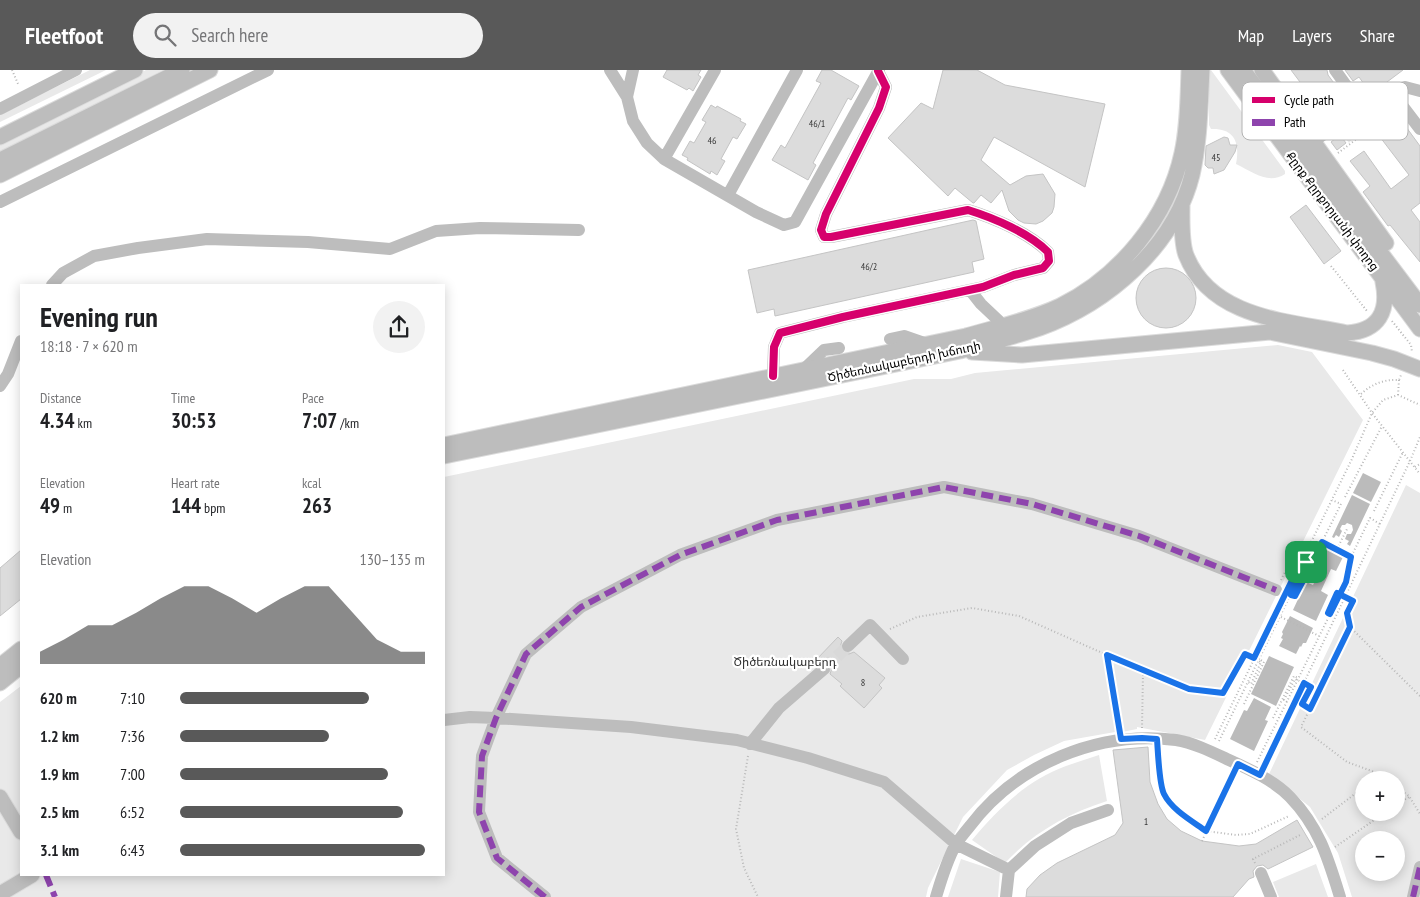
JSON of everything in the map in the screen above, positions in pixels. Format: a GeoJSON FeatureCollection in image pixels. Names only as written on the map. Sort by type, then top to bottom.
{"type":"FeatureCollection","features":[{"type":"Feature","properties":{"kind":"main road"},"geometry":{"type":"LineString","coordinates":[[0,137],[135,70]]}},
{"type":"Feature","properties":{"kind":"main road"},"geometry":{"type":"LineString","coordinates":[[0,160],[182,70]]}},
{"type":"Feature","properties":{"kind":"main road"},"geometry":{"type":"LineString","coordinates":[[0,175],[210,70]]}},
{"type":"Feature","properties":{"kind":"main road","name":"Ծիծեռնակաբերդի խճուղի"},"geometry":{"type":"LineString","coordinates":[[445,445],[966,336],[1024,320],[1060,306],[1102,278],[1136,246],[1166,200],[1182,153],[1189,70]]}},
{"type":"Feature","properties":{"kind":"main road","name":"Ծիծեռնակաբերդի խճուղի"},"geometry":{"type":"LineString","coordinates":[[445,456],[960,351],[1040,328],[1069,315],[1094,301],[1116,284],[1154,250],[1165,235],[1182,202],[1191,178],[1199,136],[1202,70]]}},
{"type":"Feature","properties":{"kind":"main road","name":"Քըրք Քըրքորյանի փողոց"},"geometry":{"type":"LineString","coordinates":[[1228,70],[1242,89]]}},
{"type":"Feature","properties":{"kind":"main road","name":"Քըրք Քըրքորյանի փողոց"},"geometry":{"type":"LineString","coordinates":[[1243,70],[1252,82]]}},
{"type":"Feature","properties":{"kind":"main road"},"geometry":{"type":"LineString","coordinates":[[1262,70],[1270,82]]}},
{"type":"Feature","properties":{"kind":"main road","name":"Քըրք Քըրքորյանի փողոց"},"geometry":{"type":"LineString","coordinates":[[1280,140],[1420,329]]}},
{"type":"Feature","properties":{"kind":"main road","name":"Քըրք Քըրքորյանի փողոց"},"geometry":{"type":"LineString","coordinates":[[1296,140],[1420,305]]}},
{"type":"Feature","properties":{"kind":"main road"},"geometry":{"type":"LineString","coordinates":[[1312,142],[1390,249],[1420,301]]}},
{"type":"Feature","properties":{"kind":"main road"},"geometry":{"type":"LineString","coordinates":[[1182,202],[1185,254],[1203,284],[1226,303],[1254,314],[1347,333],[1360,333],[1370,327],[1385,308],[1386,296],[1382,278]]}},
{"type":"Feature","properties":{"kind":"main road"},"geometry":{"type":"LineString","coordinates":[[960,351],[1022,355],[1270,332],[1372,352],[1416,363]]}},
{"type":"Feature","properties":{"kind":"main road"},"geometry":{"type":"LineString","coordinates":[[0,666],[20,650]]}},
{"type":"Feature","properties":{"kind":"main road"},"geometry":{"type":"LineString","coordinates":[[0,683],[20,667]]}},
{"type":"Feature","properties":{"kind":"main road"},"geometry":{"type":"LineString","coordinates":[[0,797],[20,830]]}},
{"type":"Feature","properties":{"kind":"main road"},"geometry":{"type":"LineString","coordinates":[[0,894],[30,876]]}},
{"type":"Feature","properties":{"kind":"street"},"geometry":{"type":"LineString","coordinates":[[0,108],[76,70]]}},
{"type":"Feature","properties":{"kind":"street"},"geometry":{"type":"LineString","coordinates":[[0,202],[268,70]]}},
{"type":"Feature","properties":{"kind":"street"},"geometry":{"type":"LineString","coordinates":[[610,70],[627,97],[633,120],[648,143],[664,159],[784,225],[795,222],[879,70]]}},
{"type":"Feature","properties":{"kind":"street"},"geometry":{"type":"LineString","coordinates":[[627,97],[633,70]]}},
{"type":"Feature","properties":{"kind":"street"},"geometry":{"type":"LineString","coordinates":[[664,159],[715,70]]}},
{"type":"Feature","properties":{"kind":"street"},"geometry":{"type":"LineString","coordinates":[[728,195],[797,70]]}},
{"type":"Feature","properties":{"kind":"street"},"geometry":{"type":"LineString","coordinates":[[774,376],[774,347],[780,333],[843,316],[970,290],[1043,268],[1049,261],[1048,252],[1038,242],[985,215],[968,210],[824,237],[822,230],[826,214],[879,108],[886,87],[879,70]]}},
{"type":"Feature","properties":{"kind":"street"},"geometry":{"type":"LineString","coordinates":[[1336,70],[1344,82]]}},
{"type":"Feature","properties":{"kind":"street"},"geometry":{"type":"LineString","coordinates":[[1408,113],[1420,129]]}},
{"type":"Feature","properties":{"kind":"street"},"geometry":{"type":"LineString","coordinates":[[53,284],[63,273],[94,256],[207,239],[308,242],[390,249],[436,231],[480,228],[579,230]]}},
{"type":"Feature","properties":{"kind":"street"},"geometry":{"type":"LineString","coordinates":[[970,290],[999,322]]}},
{"type":"Feature","properties":{"kind":"street"},"geometry":{"type":"LineString","coordinates":[[890,339],[904,336],[927,344]]}},
{"type":"Feature","properties":{"kind":"street"},"geometry":{"type":"LineString","coordinates":[[0,386],[8,374],[20,344]]}},
{"type":"Feature","properties":{"kind":"street"},"geometry":{"type":"LineString","coordinates":[[802,370],[824,350],[839,348]]}},
{"type":"Feature","properties":{"kind":"street"},"geometry":{"type":"LineString","coordinates":[[545,897],[497,858],[479,812],[482,756],[496,718],[526,654],[581,607],[680,555],[777,520],[944,487],[1032,504],[1139,536],[1283,593]]}},
{"type":"Feature","properties":{"kind":"street"},"geometry":{"type":"LineString","coordinates":[[848,646],[870,625],[903,659]]}},
{"type":"Feature","properties":{"kind":"street"},"geometry":{"type":"LineString","coordinates":[[750,744],[779,708],[824,669]]}},
{"type":"Feature","properties":{"kind":"street"},"geometry":{"type":"LineString","coordinates":[[445,720],[470,717],[632,727],[729,739],[808,758],[884,782],[956,844],[1009,870]]}},
{"type":"Feature","properties":{"kind":"street"},"geometry":{"type":"LineString","coordinates":[[936,897],[956,844],[981,811],[1006,786],[1037,767],[1070,753],[1121,739],[1142,738],[1178,740],[1214,747],[1238,764],[1258,769],[1289,796],[1300,810],[1309,830],[1326,853],[1340,897]]}},
{"type":"Feature","properties":{"kind":"street"},"geometry":{"type":"LineString","coordinates":[[1006,897],[1009,870],[1035,846],[1071,823],[1108,810]]}},
{"type":"Feature","properties":{"kind":"street"},"geometry":{"type":"LineString","coordinates":[[1413,897],[1420,867]]}},
{"type":"Feature","properties":{"kind":"street"},"geometry":{"type":"LineString","coordinates":[[1261,873],[1271,897]]}},
{"type":"Feature","properties":{"kind":"path"},"geometry":{"type":"LineString","coordinates":[[12,70],[24,97]]}},
{"type":"Feature","properties":{"kind":"path"},"geometry":{"type":"LineString","coordinates":[[1334,156],[1355,140]]}},
{"type":"Feature","properties":{"kind":"path"},"geometry":{"type":"LineString","coordinates":[[1331,266],[1366,310],[1373,310]]}},
{"type":"Feature","properties":{"kind":"path"},"geometry":{"type":"LineString","coordinates":[[1387,315],[1411,346],[1416,363]]}},
{"type":"Feature","properties":{"kind":"path"},"geometry":{"type":"LineString","coordinates":[[1343,370],[1372,412],[1420,474]]}},
{"type":"Feature","properties":{"kind":"path"},"geometry":{"type":"LineString","coordinates":[[1398,395],[1402,370]]}},
{"type":"Feature","properties":{"kind":"path"},"geometry":{"type":"LineString","coordinates":[[1361,394],[1372,384],[1399,380]]}},
{"type":"Feature","properties":{"kind":"path"},"geometry":{"type":"LineString","coordinates":[[1214,747],[1283,593],[1296,572],[1332,500],[1372,412],[1383,400],[1398,395],[1420,405]]}},
{"type":"Feature","properties":{"kind":"path"},"geometry":{"type":"LineString","coordinates":[[1345,497],[1382,425]]}},
{"type":"Feature","properties":{"kind":"path"},"geometry":{"type":"LineString","coordinates":[[1258,769],[1304,683],[1420,437]]}},
{"type":"Feature","properties":{"kind":"path"},"geometry":{"type":"LineString","coordinates":[[1374,511],[1403,452]]}},
{"type":"Feature","properties":{"kind":"path"},"geometry":{"type":"LineString","coordinates":[[1415,467],[1420,464]]}},
{"type":"Feature","properties":{"kind":"path"},"geometry":{"type":"LineString","coordinates":[[1214,747],[1248,682],[1306,562],[1322,542],[1341,504],[1332,500]]}},
{"type":"Feature","properties":{"kind":"path"},"geometry":{"type":"LineString","coordinates":[[1258,769],[1298,678],[1346,582],[1351,557],[1370,518],[1380,524]]}},
{"type":"Feature","properties":{"kind":"path"},"geometry":{"type":"LineString","coordinates":[[1337,550],[1347,529]]}},
{"type":"Feature","properties":{"kind":"path"},"geometry":{"type":"LineString","coordinates":[[1322,542],[1351,557]]}},
{"type":"Feature","properties":{"kind":"path"},"geometry":{"type":"LineString","coordinates":[[1283,574],[1287,568],[1305,577],[1295,596],[1291,595]]}},
{"type":"Feature","properties":{"kind":"path"},"geometry":{"type":"LineString","coordinates":[[1330,614],[1328,613],[1337,593],[1353,601],[1347,613],[1350,627],[1420,696]]}},
{"type":"Feature","properties":{"kind":"path"},"geometry":{"type":"LineString","coordinates":[[879,634],[918,617],[972,608],[1019,616],[1189,689],[1223,693],[1245,654],[1261,662],[1251,684],[1248,682]]}},
{"type":"Feature","properties":{"kind":"path"},"geometry":{"type":"LineString","coordinates":[[1280,616],[1319,636]]}},
{"type":"Feature","properties":{"kind":"path"},"geometry":{"type":"LineString","coordinates":[[1350,627],[1301,726],[1347,762],[1372,771]]}},
{"type":"Feature","properties":{"kind":"path"},"geometry":{"type":"LineString","coordinates":[[1107,655],[1121,739]]}},
{"type":"Feature","properties":{"kind":"path"},"geometry":{"type":"LineString","coordinates":[[1244,704],[1264,662],[1259,659]]}},
{"type":"Feature","properties":{"kind":"path"},"geometry":{"type":"LineString","coordinates":[[1142,738],[1144,671]]}},
{"type":"Feature","properties":{"kind":"path"},"geometry":{"type":"LineString","coordinates":[[1273,718],[1294,676],[1298,678]]}},
{"type":"Feature","properties":{"kind":"path"},"geometry":{"type":"LineString","coordinates":[[1287,702],[1284,700],[1295,679],[1311,687],[1302,704],[1310,709]]}},
{"type":"Feature","properties":{"kind":"path"},"geometry":{"type":"LineString","coordinates":[[1157,739],[1164,794],[1185,816],[1206,831],[1236,835],[1250,834],[1300,810]]}},
{"type":"Feature","properties":{"kind":"path"},"geometry":{"type":"LineString","coordinates":[[750,744],[736,829],[744,868],[758,897]]}},
{"type":"Feature","properties":{"kind":"path"},"geometry":{"type":"LineString","coordinates":[[1202,841],[1238,764]]}},
{"type":"Feature","properties":{"kind":"path"},"geometry":{"type":"LineString","coordinates":[[1405,793],[1409,796],[1420,814]]}},
{"type":"Feature","properties":{"kind":"path"},"geometry":{"type":"LineString","coordinates":[[1253,859],[1309,830],[1355,794]]}},
{"type":"Feature","properties":{"kind":"path"},"geometry":{"type":"LineString","coordinates":[[1405,799],[1409,796]]}},
{"type":"Feature","properties":{"kind":"path"},"geometry":{"type":"LineString","coordinates":[[1326,853],[1373,821]]}},
{"type":"Feature","properties":{"kind":"green space"},"geometry":{"type":"Polygon","coordinates":[[[90,70],[106,70],[0,122],[0,115],[90,70]]]}},
{"type":"Feature","properties":{"kind":"green space"},"geometry":{"type":"Polygon","coordinates":[[[146,70],[163,70],[0,152],[0,144],[146,70]]]}},
{"type":"Feature","properties":{"kind":"green space"},"geometry":{"type":"Polygon","coordinates":[[[1211,70],[1242,112],[1242,140],[1262,140],[1285,171],[1285,174],[1279,177],[1267,178],[1254,174],[1236,164],[1237,150],[1234,138],[1226,131],[1211,129],[1209,125],[1209,72],[1211,70]]]}},
{"type":"Feature","properties":{"kind":"green space","name":"Ծիծեռնակաբերդ"},"geometry":{"type":"Polygon","coordinates":[[[1278,345],[1312,352],[1363,420],[1205,740],[1137,727],[1137,729],[1122,732],[1121,729],[1115,730],[1115,732],[1064,741],[1007,770],[963,817],[928,888],[926,897],[0,897],[0,702],[20,687],[20,876],[445,876],[445,477],[914,379],[951,379],[975,373],[1278,345]]]}},
{"type":"Feature","properties":{"kind":"green space"},"geometry":{"type":"Polygon","coordinates":[[[1406,485],[1420,493],[1420,897],[1352,897],[1338,853],[1310,807],[1269,774],[1406,485]]]}},
{"type":"Feature","properties":{"kind":"green space"},"geometry":{"type":"Polygon","coordinates":[[[1099,755],[1107,801],[1078,812],[1052,825],[1039,833],[1005,863],[972,840],[992,817],[1026,787],[1052,772],[1099,755]]]}},
{"type":"Feature","properties":{"kind":"green space"},"geometry":{"type":"Polygon","coordinates":[[[961,859],[1000,872],[998,897],[948,897],[961,859]]]}},
{"type":"Feature","properties":{"kind":"green space"},"geometry":{"type":"Polygon","coordinates":[[[1316,864],[1328,897],[1279,897],[1273,882],[1316,864]]]}},
{"type":"Feature","properties":{"kind":"shaded area"},"geometry":{"type":"Polygon","coordinates":[[[1363,473],[1381,482],[1371,502],[1353,493],[1363,473]]]}},
{"type":"Feature","properties":{"kind":"shaded area"},"geometry":{"type":"Polygon","coordinates":[[[1352,495],[1370,504],[1350,546],[1347,544],[1349,541],[1345,539],[1347,534],[1351,534],[1353,530],[1352,525],[1347,523],[1342,525],[1339,537],[1336,535],[1334,538],[1332,537],[1352,495]]]}},
{"type":"Feature","properties":{"kind":"shaded area"},"geometry":{"type":"Polygon","coordinates":[[[1324,546],[1344,555],[1336,571],[1331,569],[1321,591],[1328,595],[1316,621],[1293,610],[1306,582],[1313,585],[1322,567],[1316,564],[1324,546]]]}},
{"type":"Feature","properties":{"kind":"shaded area"},"geometry":{"type":"Polygon","coordinates":[[[1290,616],[1313,628],[1306,643],[1300,646],[1296,654],[1279,646],[1283,639],[1281,638],[1282,632],[1290,616]]]}},
{"type":"Feature","properties":{"kind":"shaded area"},"geometry":{"type":"Polygon","coordinates":[[[1269,656],[1294,667],[1276,706],[1251,694],[1269,656]]]}},
{"type":"Feature","properties":{"kind":"shaded area"},"geometry":{"type":"Polygon","coordinates":[[[1254,698],[1271,707],[1265,720],[1268,721],[1254,751],[1230,739],[1244,710],[1247,711],[1254,698]]]}},
{"type":"Feature","properties":{"kind":"building"},"geometry":{"type":"Polygon","coordinates":[[[667,70],[701,70],[698,75],[701,77],[693,91],[689,88],[687,90],[663,77],[667,70]]]}},
{"type":"Feature","properties":{"kind":"building"},"geometry":{"type":"Polygon","coordinates":[[[822,70],[831,70],[859,86],[851,100],[848,98],[813,163],[816,165],[808,180],[772,160],[781,145],[785,148],[821,83],[816,81],[822,70]]]}},
{"type":"Feature","properties":{"kind":"building"},"geometry":{"type":"Polygon","coordinates":[[[943,70],[977,70],[1005,85],[1105,104],[1085,187],[994,137],[981,160],[1010,185],[1026,176],[1043,174],[1055,194],[1052,213],[1036,224],[1024,223],[1009,211],[1002,190],[991,203],[981,195],[973,203],[955,188],[948,196],[888,138],[921,103],[933,109],[943,70]]]}},
{"type":"Feature","properties":{"kind":"building"},"geometry":{"type":"Polygon","coordinates":[[[1291,70],[1327,70],[1333,82],[1300,82],[1291,70]]]}},
{"type":"Feature","properties":{"kind":"building"},"geometry":{"type":"Polygon","coordinates":[[[1345,70],[1403,70],[1387,82],[1363,82],[1359,77],[1353,81],[1345,70]]]}},
{"type":"Feature","properties":{"kind":"building"},"geometry":{"type":"Polygon","coordinates":[[[711,105],[716,108],[717,106],[741,119],[740,121],[746,124],[737,139],[733,137],[721,159],[725,161],[717,175],[711,171],[710,174],[682,155],[690,141],[694,143],[706,122],[702,120],[711,105]]]}},
{"type":"Feature","properties":{"kind":"building"},"geometry":{"type":"Polygon","coordinates":[[[1408,130],[1420,146],[1420,203],[1411,210],[1420,222],[1420,262],[1390,225],[1388,226],[1363,192],[1370,186],[1350,161],[1364,151],[1391,189],[1409,175],[1382,140],[1408,140],[1408,130]]]}},
{"type":"Feature","properties":{"kind":"building"},"geometry":{"type":"Polygon","coordinates":[[[1224,137],[1228,138],[1230,145],[1237,145],[1224,170],[1214,174],[1213,168],[1208,168],[1205,165],[1206,146],[1224,137]]]}},
{"type":"Feature","properties":{"kind":"building"},"geometry":{"type":"Polygon","coordinates":[[[1334,140],[1344,140],[1346,143],[1337,150],[1331,142],[1334,140]]]}},
{"type":"Feature","properties":{"kind":"building"},"geometry":{"type":"Polygon","coordinates":[[[1306,205],[1341,251],[1324,264],[1290,217],[1306,205]]]}},
{"type":"Feature","properties":{"kind":"building"},"geometry":{"type":"Polygon","coordinates":[[[973,220],[976,221],[984,259],[972,262],[974,272],[775,316],[774,309],[757,313],[748,270],[973,220]]]}},
{"type":"Feature","properties":{"kind":"building"},"geometry":{"type":"Polygon","coordinates":[[[1166,268],[1183,273],[1191,281],[1196,298],[1191,315],[1183,323],[1166,328],[1149,323],[1141,315],[1136,298],[1141,281],[1149,273],[1166,268]]]}},
{"type":"Feature","properties":{"kind":"building"},"geometry":{"type":"Polygon","coordinates":[[[20,551],[20,600],[0,616],[0,568],[20,551]]]}},
{"type":"Feature","properties":{"kind":"building"},"geometry":{"type":"Polygon","coordinates":[[[838,637],[842,641],[840,647],[842,652],[849,654],[854,652],[885,678],[879,685],[882,688],[864,708],[830,674],[832,668],[830,663],[823,661],[819,663],[816,660],[838,637]]]}},
{"type":"Feature","properties":{"kind":"building"},"geometry":{"type":"Polygon","coordinates":[[[1148,747],[1150,782],[1158,804],[1167,819],[1181,831],[1202,841],[1239,846],[1256,844],[1297,820],[1313,847],[1268,869],[1263,865],[1257,866],[1253,871],[1254,877],[1249,879],[1233,897],[1026,897],[1027,889],[1040,875],[1057,863],[1115,835],[1123,823],[1113,750],[1148,747]]]}},
{"type":"Feature","properties":{"kind":"tunnel"},"geometry":{"type":"LineString","coordinates":[[824,669],[848,646]]}},
{"type":"Feature","properties":{"kind":"marked path"},"geometry":{"type":"LineString","coordinates":[[545,897],[497,858],[479,812],[482,756],[496,718],[526,654],[581,607],[680,555],[777,520],[944,487],[1032,504],[1139,536],[1276,590]]}},
{"type":"Feature","properties":{"kind":"marked path"},"geometry":{"type":"LineString","coordinates":[[1413,897],[1420,867]]}},
{"type":"Feature","properties":{"kind":"marked path"},"geometry":{"type":"LineString","coordinates":[[46,876],[55,897]]}},
{"type":"Feature","properties":{"kind":"cycle path"},"geometry":{"type":"LineString","coordinates":[[773,376],[774,347],[780,333],[843,317],[983,287],[1014,275],[1043,268],[1049,261],[1048,252],[1021,232],[989,217],[968,210],[824,237],[821,230],[826,214],[879,108],[886,87],[878,71]]}},
{"type":"Feature","properties":{"kind":"route"},"geometry":{"type":"LineString","coordinates":[[1306,562],[1291,595],[1295,596],[1305,577],[1296,572],[1254,658],[1245,654],[1223,693],[1189,689],[1107,655],[1121,739],[1157,739],[1164,794],[1185,816],[1206,831],[1238,764],[1260,775],[1304,683],[1311,687],[1302,704],[1310,709],[1350,627],[1347,613],[1353,601],[1345,597],[1337,593],[1328,613],[1330,614],[1346,582],[1351,557],[1322,542],[1306,562]]}}]}
